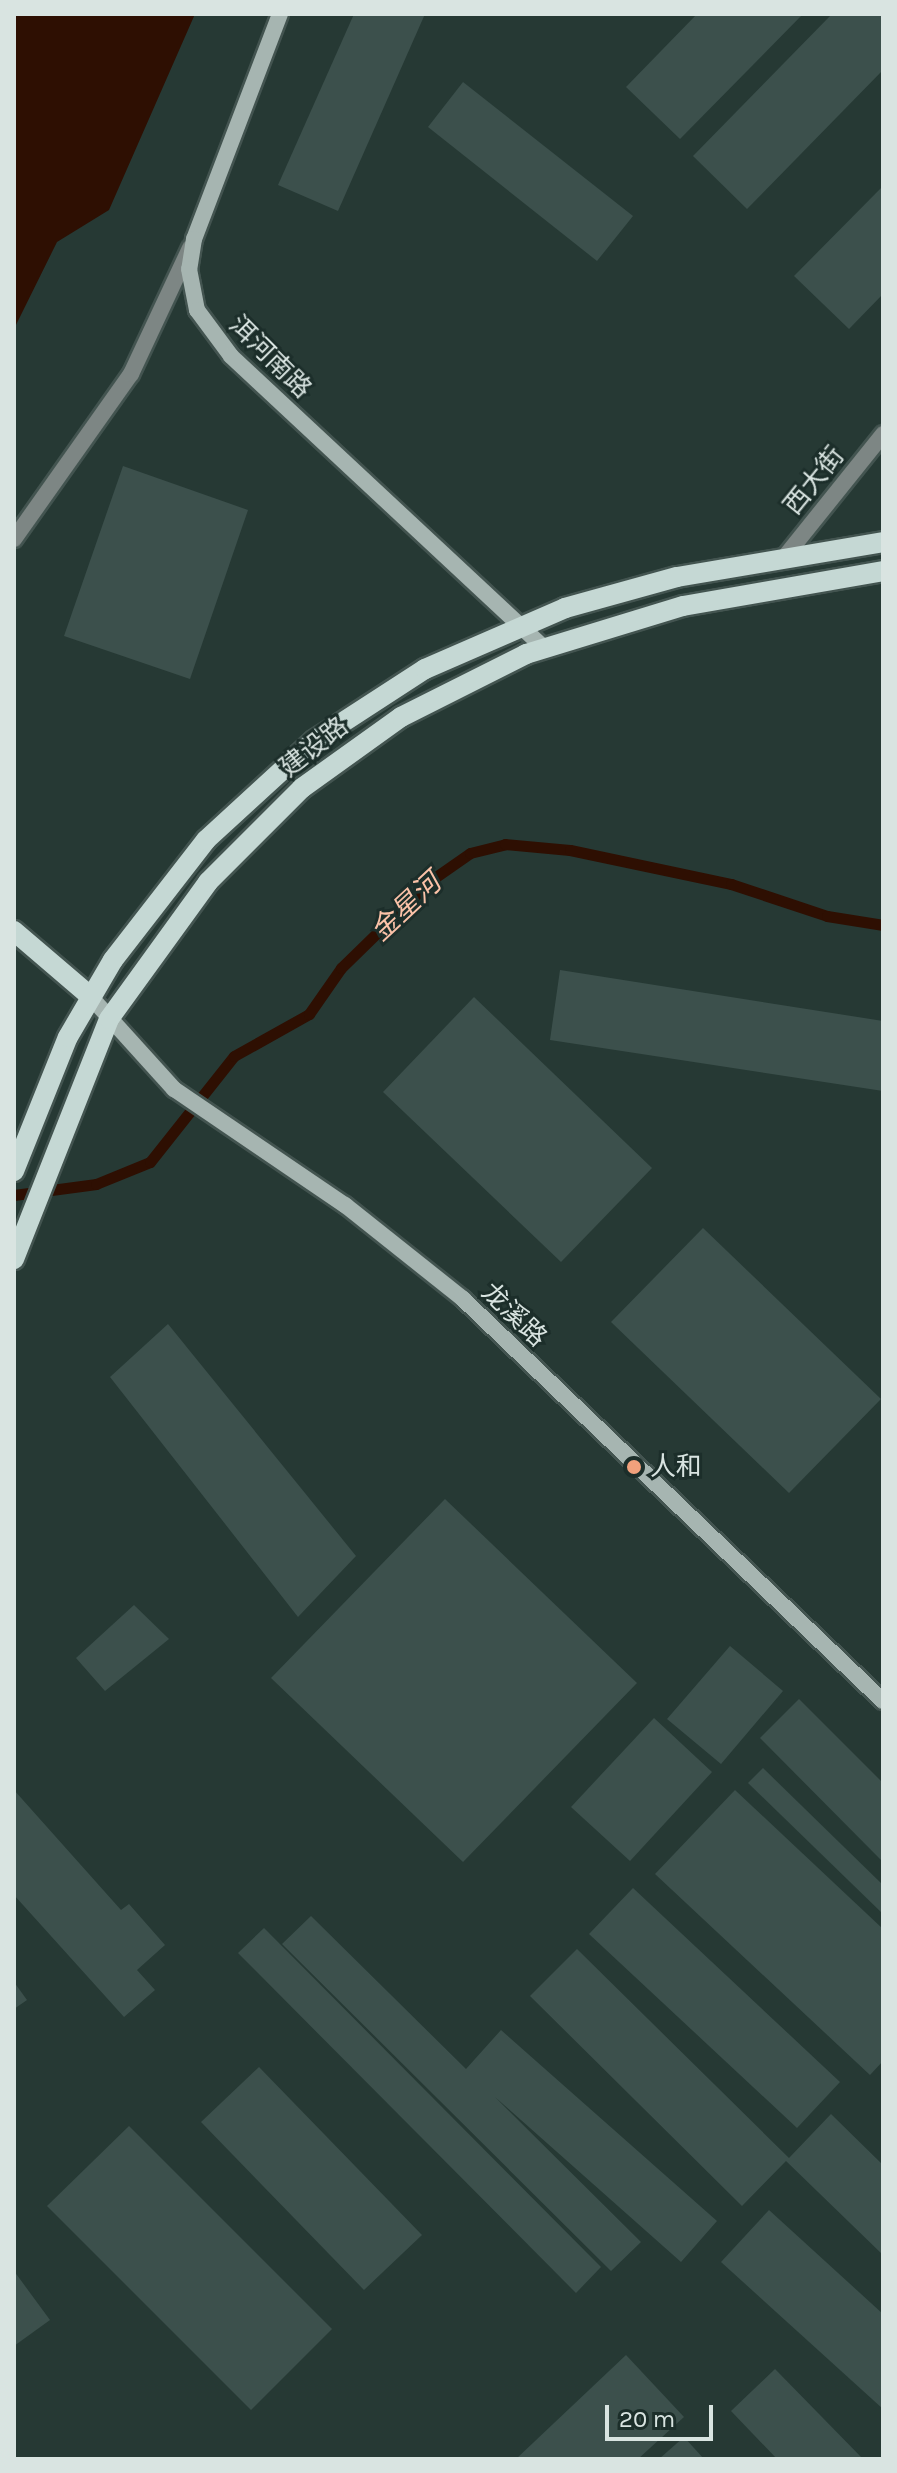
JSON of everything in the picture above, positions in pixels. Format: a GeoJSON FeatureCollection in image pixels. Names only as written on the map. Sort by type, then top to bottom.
{"type":"FeatureCollection","features":[{"type":"Feature","properties":{"kind":"main road","name":"建设路"},"geometry":{"type":"LineString","coordinates":[[14,1171],[89,995],[185,863],[283,766],[385,692],[520,625],[619,592],[883,542]]}},
{"type":"Feature","properties":{"kind":"main road","name":"建设路"},"geometry":{"type":"LineString","coordinates":[[15,1255],[109,1019],[199,893],[302,788],[401,717],[544,648],[683,606],[883,571]]}},
{"type":"Feature","properties":{"kind":"main road"},"geometry":{"type":"LineString","coordinates":[[14,931],[89,995]]}},
{"type":"Feature","properties":{"kind":"street","name":"洱河南路"},"geometry":{"type":"LineString","coordinates":[[280,14],[194,239],[191,294],[214,338],[544,648]]}},
{"type":"Feature","properties":{"kind":"street"},"geometry":{"type":"LineString","coordinates":[[14,539],[131,374],[194,239]]}},
{"type":"Feature","properties":{"kind":"street","name":"西大街"},"geometry":{"type":"LineString","coordinates":[[783,559],[883,434]]}},
{"type":"Feature","properties":{"kind":"street","name":"龙溪路"},"geometry":{"type":"LineString","coordinates":[[89,995],[174,1089],[345,1205],[463,1299],[883,1701]]}},
{"type":"Feature","properties":{"kind":"shaded area"},"geometry":{"type":"Polygon","coordinates":[[[14,14],[195,14],[109,210],[57,242],[14,329],[14,14]]]}},
{"type":"Feature","properties":{"kind":"building"},"geometry":{"type":"Polygon","coordinates":[[[354,14],[425,14],[338,211],[278,185],[354,14]]]}},
{"type":"Feature","properties":{"kind":"building"},"geometry":{"type":"Polygon","coordinates":[[[697,14],[803,14],[680,139],[626,87],[697,14]]]}},
{"type":"Feature","properties":{"kind":"building"},"geometry":{"type":"Polygon","coordinates":[[[832,14],[883,14],[883,70],[747,209],[693,156],[832,14]]]}},
{"type":"Feature","properties":{"kind":"building"},"geometry":{"type":"Polygon","coordinates":[[[463,82],[633,216],[597,261],[428,127],[463,82]]]}},
{"type":"Feature","properties":{"kind":"building"},"geometry":{"type":"Polygon","coordinates":[[[883,186],[883,294],[849,329],[794,276],[883,186]]]}},
{"type":"Feature","properties":{"kind":"building"},"geometry":{"type":"Polygon","coordinates":[[[123,466],[248,510],[190,679],[64,636],[123,466]]]}},
{"type":"Feature","properties":{"kind":"building"},"geometry":{"type":"Polygon","coordinates":[[[560,970],[883,1021],[883,1091],[550,1040],[560,970]]]}},
{"type":"Feature","properties":{"kind":"building"},"geometry":{"type":"Polygon","coordinates":[[[474,997],[652,1168],[561,1262],[383,1092],[474,997]]]}},
{"type":"Feature","properties":{"kind":"building"},"geometry":{"type":"Polygon","coordinates":[[[703,1228],[881,1399],[789,1493],[611,1322],[703,1228]]]}},
{"type":"Feature","properties":{"kind":"building"},"geometry":{"type":"Polygon","coordinates":[[[168,1324],[356,1556],[298,1617],[110,1377],[168,1324]]]}},
{"type":"Feature","properties":{"kind":"building"},"geometry":{"type":"Polygon","coordinates":[[[445,1499],[637,1683],[463,1862],[271,1678],[445,1499]]]}},
{"type":"Feature","properties":{"kind":"building"},"geometry":{"type":"Polygon","coordinates":[[[134,1605],[169,1639],[105,1691],[76,1658],[134,1605]]]}},
{"type":"Feature","properties":{"kind":"building"},"geometry":{"type":"Polygon","coordinates":[[[730,1646],[783,1691],[721,1764],[667,1719],[730,1646]]]}},
{"type":"Feature","properties":{"kind":"building"},"geometry":{"type":"Polygon","coordinates":[[[799,1699],[883,1783],[883,1862],[760,1738],[799,1699]]]}},
{"type":"Feature","properties":{"kind":"building"},"geometry":{"type":"Polygon","coordinates":[[[654,1718],[712,1772],[630,1861],[571,1807],[654,1718]]]}},
{"type":"Feature","properties":{"kind":"building"},"geometry":{"type":"Polygon","coordinates":[[[763,1768],[883,1885],[883,1914],[748,1783],[763,1768]]]}},
{"type":"Feature","properties":{"kind":"building"},"geometry":{"type":"Polygon","coordinates":[[[14,1790],[121,1910],[129,1904],[165,1945],[137,1970],[155,1990],[124,2017],[14,1895],[14,1790]]]}},
{"type":"Feature","properties":{"kind":"building"},"geometry":{"type":"Polygon","coordinates":[[[735,1790],[883,1929],[883,2061],[870,2075],[655,1874],[735,1790]]]}},
{"type":"Feature","properties":{"kind":"building"},"geometry":{"type":"Polygon","coordinates":[[[633,1888],[840,2082],[797,2128],[589,1934],[633,1888]]]}},
{"type":"Feature","properties":{"kind":"building"},"geometry":{"type":"Polygon","coordinates":[[[311,1916],[466,2069],[501,2030],[717,2221],[681,2262],[495,2097],[641,2242],[611,2271],[282,1944],[311,1916]]]}},
{"type":"Feature","properties":{"kind":"building"},"geometry":{"type":"Polygon","coordinates":[[[264,1928],[601,2267],[576,2293],[238,1953],[264,1928]]]}},
{"type":"Feature","properties":{"kind":"building"},"geometry":{"type":"Polygon","coordinates":[[[577,1949],[789,2158],[831,2114],[883,2165],[883,2255],[786,2161],[742,2206],[530,1996],[577,1949]]]}},
{"type":"Feature","properties":{"kind":"building"},"geometry":{"type":"Polygon","coordinates":[[[14,1982],[27,2000],[14,2009],[14,1982]]]}},
{"type":"Feature","properties":{"kind":"building"},"geometry":{"type":"Polygon","coordinates":[[[259,2067],[422,2235],[364,2290],[201,2122],[259,2067]]]}},
{"type":"Feature","properties":{"kind":"building"},"geometry":{"type":"Polygon","coordinates":[[[129,2126],[332,2329],[251,2410],[47,2206],[129,2126]]]}},
{"type":"Feature","properties":{"kind":"building"},"geometry":{"type":"Polygon","coordinates":[[[769,2210],[883,2314],[883,2409],[721,2262],[769,2210]]]}},
{"type":"Feature","properties":{"kind":"building"},"geometry":{"type":"Polygon","coordinates":[[[14,2271],[50,2320],[14,2346],[14,2271]]]}},
{"type":"Feature","properties":{"kind":"building"},"geometry":{"type":"Polygon","coordinates":[[[626,2355],[684,2417],[638,2459],[516,2459],[626,2355]]]}},
{"type":"Feature","properties":{"kind":"building"},"geometry":{"type":"Polygon","coordinates":[[[775,2369],[863,2459],[777,2459],[731,2411],[775,2369]]]}},
{"type":"Feature","properties":{"kind":"building"},"geometry":{"type":"Polygon","coordinates":[[[684,2437],[704,2459],[659,2459],[684,2437]]]}},
{"type":"Feature","properties":{"kind":"waterway","name":"金星河"},"geometry":{"type":"LineString","coordinates":[[14,1195],[96,1184],[150,1162],[234,1056],[309,1014],[341,968],[430,881],[470,853],[505,844],[570,850],[731,884],[827,916],[883,925]]}},
{"type":"Feature","properties":{"kind":"place","name":"人和"},"geometry":{"type":"Point","coordinates":[634,1467]}}]}
